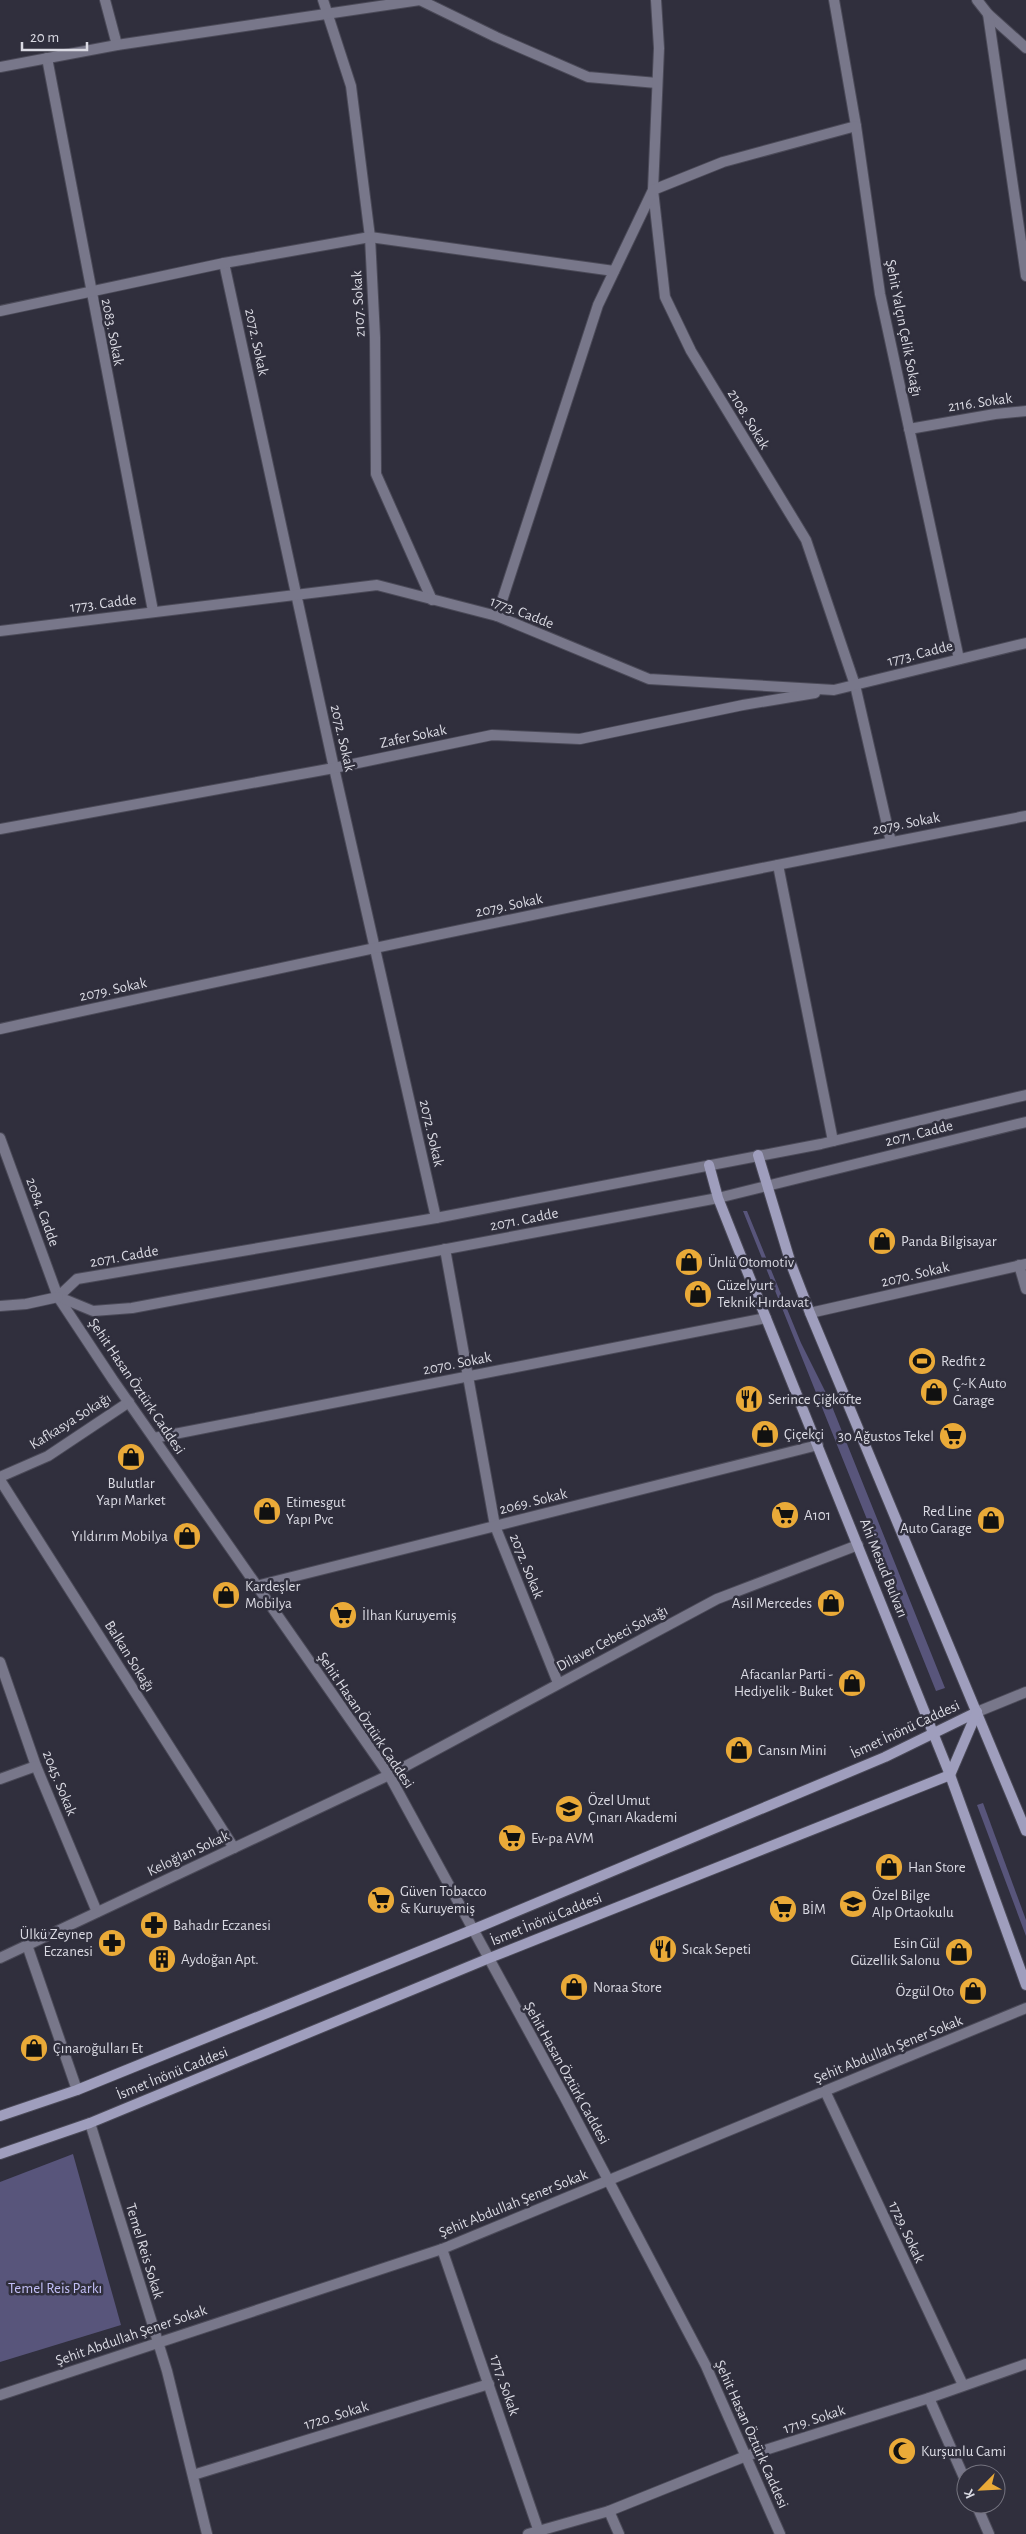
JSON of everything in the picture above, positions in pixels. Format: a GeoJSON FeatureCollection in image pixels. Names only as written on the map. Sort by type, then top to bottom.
{"type":"FeatureCollection","features":[{"type":"Feature","properties":{"kind":"main road","name":"Ahi Mesud Bulvarı"},"geometry":{"type":"LineString","coordinates":[[758,1155],[791,1264],[810,1313],[1026,1831]]}},
{"type":"Feature","properties":{"kind":"main road","name":"Ahi Mesud Bulvarı"},"geometry":{"type":"LineString","coordinates":[[709,1165],[718,1198],[950,1775],[1026,1985]]}},
{"type":"Feature","properties":{"kind":"main road","name":"İsmet İnönü Caddesi"},"geometry":{"type":"LineString","coordinates":[[0,2116],[77,2090],[472,1930],[884,1757],[977,1712]]}},
{"type":"Feature","properties":{"kind":"main road","name":"İsmet İnönü Caddesi"},"geometry":{"type":"LineString","coordinates":[[0,2154],[90,2123],[487,1958],[950,1775],[977,1712]]}},
{"type":"Feature","properties":{"kind":"street"},"geometry":{"type":"LineString","coordinates":[[105,0],[117,45]]}},
{"type":"Feature","properties":{"kind":"street","name":"2107. Sokak"},"geometry":{"type":"LineString","coordinates":[[322,0],[351,86],[370,237],[375,337],[376,474],[432,600]]}},
{"type":"Feature","properties":{"kind":"street"},"geometry":{"type":"LineString","coordinates":[[0,67],[117,45],[420,0],[496,37],[588,77],[658,84]]}},
{"type":"Feature","properties":{"kind":"street","name":"2108. Sokak"},"geometry":{"type":"LineString","coordinates":[[656,0],[659,48],[653,190],[665,297],[691,351],[806,540],[855,684],[891,842]]}},
{"type":"Feature","properties":{"kind":"street","name":"Şehit Yalçın Çelik Sokağı"},"geometry":{"type":"LineString","coordinates":[[834,0],[856,126],[880,294],[959,659]]}},
{"type":"Feature","properties":{"kind":"street"},"geometry":{"type":"LineString","coordinates":[[977,0],[988,14],[1026,48]]}},
{"type":"Feature","properties":{"kind":"street"},"geometry":{"type":"LineString","coordinates":[[988,14],[1026,276]]}},
{"type":"Feature","properties":{"kind":"street","name":"2083. Sokak"},"geometry":{"type":"LineString","coordinates":[[47,58],[90,292],[153,611]]}},
{"type":"Feature","properties":{"kind":"street"},"geometry":{"type":"LineString","coordinates":[[497,616],[598,305],[653,190],[723,162],[856,126]]}},
{"type":"Feature","properties":{"kind":"street"},"geometry":{"type":"LineString","coordinates":[[0,310],[224,263],[370,237],[614,271]]}},
{"type":"Feature","properties":{"kind":"street","name":"2072. Sokak"},"geometry":{"type":"LineString","coordinates":[[224,263],[334,768],[436,1218]]}},
{"type":"Feature","properties":{"kind":"street","name":"2116. Sokak"},"geometry":{"type":"LineString","coordinates":[[909,429],[995,414],[1026,412]]}},
{"type":"Feature","properties":{"kind":"street","name":"1773. Cadde"},"geometry":{"type":"LineString","coordinates":[[0,630],[377,586],[497,616],[649,680],[834,690],[1026,643]]}},
{"type":"Feature","properties":{"kind":"street","name":"Zafer Sokak"},"geometry":{"type":"LineString","coordinates":[[0,829],[334,768],[492,734],[580,739],[744,705],[834,690]]}},
{"type":"Feature","properties":{"kind":"street","name":"2079. Sokak"},"geometry":{"type":"LineString","coordinates":[[0,1029],[778,865],[1026,816]]}},
{"type":"Feature","properties":{"kind":"street"},"geometry":{"type":"LineString","coordinates":[[778,865],[834,1141]]}},
{"type":"Feature","properties":{"kind":"street","name":"2071. Cadde"},"geometry":{"type":"LineString","coordinates":[[1026,1094],[834,1141],[436,1218],[77,1279],[58,1297],[93,1311],[132,1308],[718,1198],[1026,1122]]}},
{"type":"Feature","properties":{"kind":"street","name":"2084. Cadde"},"geometry":{"type":"LineString","coordinates":[[0,1138],[58,1297]]}},
{"type":"Feature","properties":{"kind":"street","name":"2072. Sokak"},"geometry":{"type":"LineString","coordinates":[[445,1249],[495,1526],[558,1683]]}},
{"type":"Feature","properties":{"kind":"street"},"geometry":{"type":"LineString","coordinates":[[1023,1264],[1026,1289]]}},
{"type":"Feature","properties":{"kind":"street","name":"2070. Sokak"},"geometry":{"type":"LineString","coordinates":[[810,1313],[1023,1264]]}},
{"type":"Feature","properties":{"kind":"street"},"geometry":{"type":"LineString","coordinates":[[0,1306],[26,1304],[58,1297]]}},
{"type":"Feature","properties":{"kind":"street","name":"Şehit Hasan Öztürk Caddesi"},"geometry":{"type":"LineString","coordinates":[[58,1297],[256,1586],[389,1775],[608,2180],[706,2366],[780,2534]]}},
{"type":"Feature","properties":{"kind":"street","name":"2070. Sokak"},"geometry":{"type":"LineString","coordinates":[[154,1438],[766,1318]]}},
{"type":"Feature","properties":{"kind":"street","name":"Kafkasya Sokağı"},"geometry":{"type":"LineString","coordinates":[[0,1478],[48,1456],[129,1402]]}},
{"type":"Feature","properties":{"kind":"street","name":"2069. Sokak"},"geometry":{"type":"LineString","coordinates":[[256,1586],[818,1446]]}},
{"type":"Feature","properties":{"kind":"street","name":"Balkan Sokağı"},"geometry":{"type":"LineString","coordinates":[[0,1478],[234,1848]]}},
{"type":"Feature","properties":{"kind":"street","name":"Dilaver Cebeci Sokağı"},"geometry":{"type":"LineString","coordinates":[[389,1775],[558,1683],[717,1600],[858,1545]]}},
{"type":"Feature","properties":{"kind":"street","name":"2045. Sokak"},"geometry":{"type":"LineString","coordinates":[[0,1662],[36,1766],[97,1912]]}},
{"type":"Feature","properties":{"kind":"street"},"geometry":{"type":"LineString","coordinates":[[977,1712],[1026,1692]]}},
{"type":"Feature","properties":{"kind":"street"},"geometry":{"type":"LineString","coordinates":[[0,1779],[36,1766]]}},
{"type":"Feature","properties":{"kind":"street","name":"Keloğlan Sokak"},"geometry":{"type":"LineString","coordinates":[[0,1958],[389,1775]]}},
{"type":"Feature","properties":{"kind":"street"},"geometry":{"type":"LineString","coordinates":[[27,1945],[77,2090]]}},
{"type":"Feature","properties":{"kind":"street","name":"Şehit Abdullah Şener Sokak"},"geometry":{"type":"LineString","coordinates":[[0,2395],[158,2341],[442,2249],[1026,2008]]}},
{"type":"Feature","properties":{"kind":"street","name":"1729. Sokak"},"geometry":{"type":"LineString","coordinates":[[824,2091],[963,2385]]}},
{"type":"Feature","properties":{"kind":"street","name":"Temel Reis Sokak"},"geometry":{"type":"LineString","coordinates":[[90,2123],[158,2341],[207,2534]]}},
{"type":"Feature","properties":{"kind":"street","name":"1717. Sokak"},"geometry":{"type":"LineString","coordinates":[[442,2249],[539,2532]]}},
{"type":"Feature","properties":{"kind":"street","name":"1719. Sokak"},"geometry":{"type":"LineString","coordinates":[[528,2534],[610,2511],[746,2456],[929,2398],[1026,2364]]}},
{"type":"Feature","properties":{"kind":"street","name":"1720. Sokak"},"geometry":{"type":"LineString","coordinates":[[193,2475],[489,2384]]}},
{"type":"Feature","properties":{"kind":"street"},"geometry":{"type":"LineString","coordinates":[[929,2398],[958,2464]]}},
{"type":"Feature","properties":{"kind":"street"},"geometry":{"type":"LineString","coordinates":[[610,2511],[618,2534]]}},
{"type":"Feature","properties":{"kind":"street"},"geometry":{"type":"LineString","coordinates":[[980,2514],[989,2534]]}},
{"type":"Feature","properties":{"kind":"green space"},"geometry":{"type":"Polygon","coordinates":[[[743,1211],[747,1211],[801,1343],[829,1399],[945,1688],[936,1691],[743,1211]]]}},
{"type":"Feature","properties":{"kind":"green space"},"geometry":{"type":"Polygon","coordinates":[[[983,1803],[1026,1920],[1026,1936],[977,1805],[983,1803]]]}},
{"type":"Feature","properties":{"kind":"green space","name":"Temel Reis Parkı"},"geometry":{"type":"Polygon","coordinates":[[[73,2154],[121,2325],[0,2362],[0,2182],[73,2154]]]}},
{"type":"Feature","properties":{"kind":"place","name":"Panda Bilgisayar"},"geometry":{"type":"Point","coordinates":[882,1241]}},
{"type":"Feature","properties":{"kind":"place","name":"Ünlü Otomotiv"},"geometry":{"type":"Point","coordinates":[689,1262]}},
{"type":"Feature","properties":{"kind":"place","name":"Güzelyurt Teknik Hırdavat"},"geometry":{"type":"Point","coordinates":[698,1294]}},
{"type":"Feature","properties":{"kind":"place","name":"Redfit 2"},"geometry":{"type":"Point","coordinates":[922,1361]}},
{"type":"Feature","properties":{"kind":"place","name":"Ç~K Auto Garage"},"geometry":{"type":"Point","coordinates":[934,1392]}},
{"type":"Feature","properties":{"kind":"place","name":"Serince Çiğköfte"},"geometry":{"type":"Point","coordinates":[749,1399]}},
{"type":"Feature","properties":{"kind":"place","name":"Çiçekçi"},"geometry":{"type":"Point","coordinates":[765,1434]}},
{"type":"Feature","properties":{"kind":"place","name":"30 Ağustos Tekel"},"geometry":{"type":"Point","coordinates":[953,1436]}},
{"type":"Feature","properties":{"kind":"place","name":"Bulutlar Yapı Market"},"geometry":{"type":"Point","coordinates":[131,1457]}},
{"type":"Feature","properties":{"kind":"place","name":"Etimesgut Yapı Pvc"},"geometry":{"type":"Point","coordinates":[267,1511]}},
{"type":"Feature","properties":{"kind":"place","name":"A101"},"geometry":{"type":"Point","coordinates":[785,1515]}},
{"type":"Feature","properties":{"kind":"place","name":"Red Line Auto Garage"},"geometry":{"type":"Point","coordinates":[991,1520]}},
{"type":"Feature","properties":{"kind":"place","name":"Yıldırım Mobilya"},"geometry":{"type":"Point","coordinates":[187,1536]}},
{"type":"Feature","properties":{"kind":"place","name":"Kardeşler Mobilya"},"geometry":{"type":"Point","coordinates":[226,1595]}},
{"type":"Feature","properties":{"kind":"place","name":"Asil Mercedes"},"geometry":{"type":"Point","coordinates":[831,1603]}},
{"type":"Feature","properties":{"kind":"place","name":"İlhan Kuruyemiş"},"geometry":{"type":"Point","coordinates":[343,1615]}},
{"type":"Feature","properties":{"kind":"place","name":"Afacanlar Parti - Hediyelik - Buket"},"geometry":{"type":"Point","coordinates":[852,1683]}},
{"type":"Feature","properties":{"kind":"place","name":"Cansın Mini"},"geometry":{"type":"Point","coordinates":[739,1750]}},
{"type":"Feature","properties":{"kind":"place","name":"Özel Umut Çınarı Akademi"},"geometry":{"type":"Point","coordinates":[569,1809]}},
{"type":"Feature","properties":{"kind":"place","name":"Ev-pa AVM"},"geometry":{"type":"Point","coordinates":[512,1838]}},
{"type":"Feature","properties":{"kind":"place","name":"Han Store"},"geometry":{"type":"Point","coordinates":[889,1867]}},
{"type":"Feature","properties":{"kind":"place","name":"Güven Tobacco & Kuruyemiş"},"geometry":{"type":"Point","coordinates":[381,1900]}},
{"type":"Feature","properties":{"kind":"place","name":"Özel Bilge Alp Ortaokulu"},"geometry":{"type":"Point","coordinates":[853,1904]}},
{"type":"Feature","properties":{"kind":"place","name":"BİM"},"geometry":{"type":"Point","coordinates":[783,1909]}},
{"type":"Feature","properties":{"kind":"place","name":"Bahadır Eczanesi"},"geometry":{"type":"Point","coordinates":[154,1925]}},
{"type":"Feature","properties":{"kind":"place","name":"Ülkü Zeynep Eczanesi"},"geometry":{"type":"Point","coordinates":[112,1943]}},
{"type":"Feature","properties":{"kind":"place","name":"Sıcak Sepeti"},"geometry":{"type":"Point","coordinates":[663,1949]}},
{"type":"Feature","properties":{"kind":"place","name":"Esin Gül Güzellik Salonu"},"geometry":{"type":"Point","coordinates":[959,1952]}},
{"type":"Feature","properties":{"kind":"place","name":"Aydoğan Apt."},"geometry":{"type":"Point","coordinates":[162,1959]}},
{"type":"Feature","properties":{"kind":"place","name":"Noraa Store"},"geometry":{"type":"Point","coordinates":[574,1987]}},
{"type":"Feature","properties":{"kind":"place","name":"Özgül Oto"},"geometry":{"type":"Point","coordinates":[973,1991]}},
{"type":"Feature","properties":{"kind":"place","name":"Çınaroğulları Et"},"geometry":{"type":"Point","coordinates":[34,2048]}},
{"type":"Feature","properties":{"kind":"place","name":"Kurşunlu Cami"},"geometry":{"type":"Point","coordinates":[902,2451]}}]}
